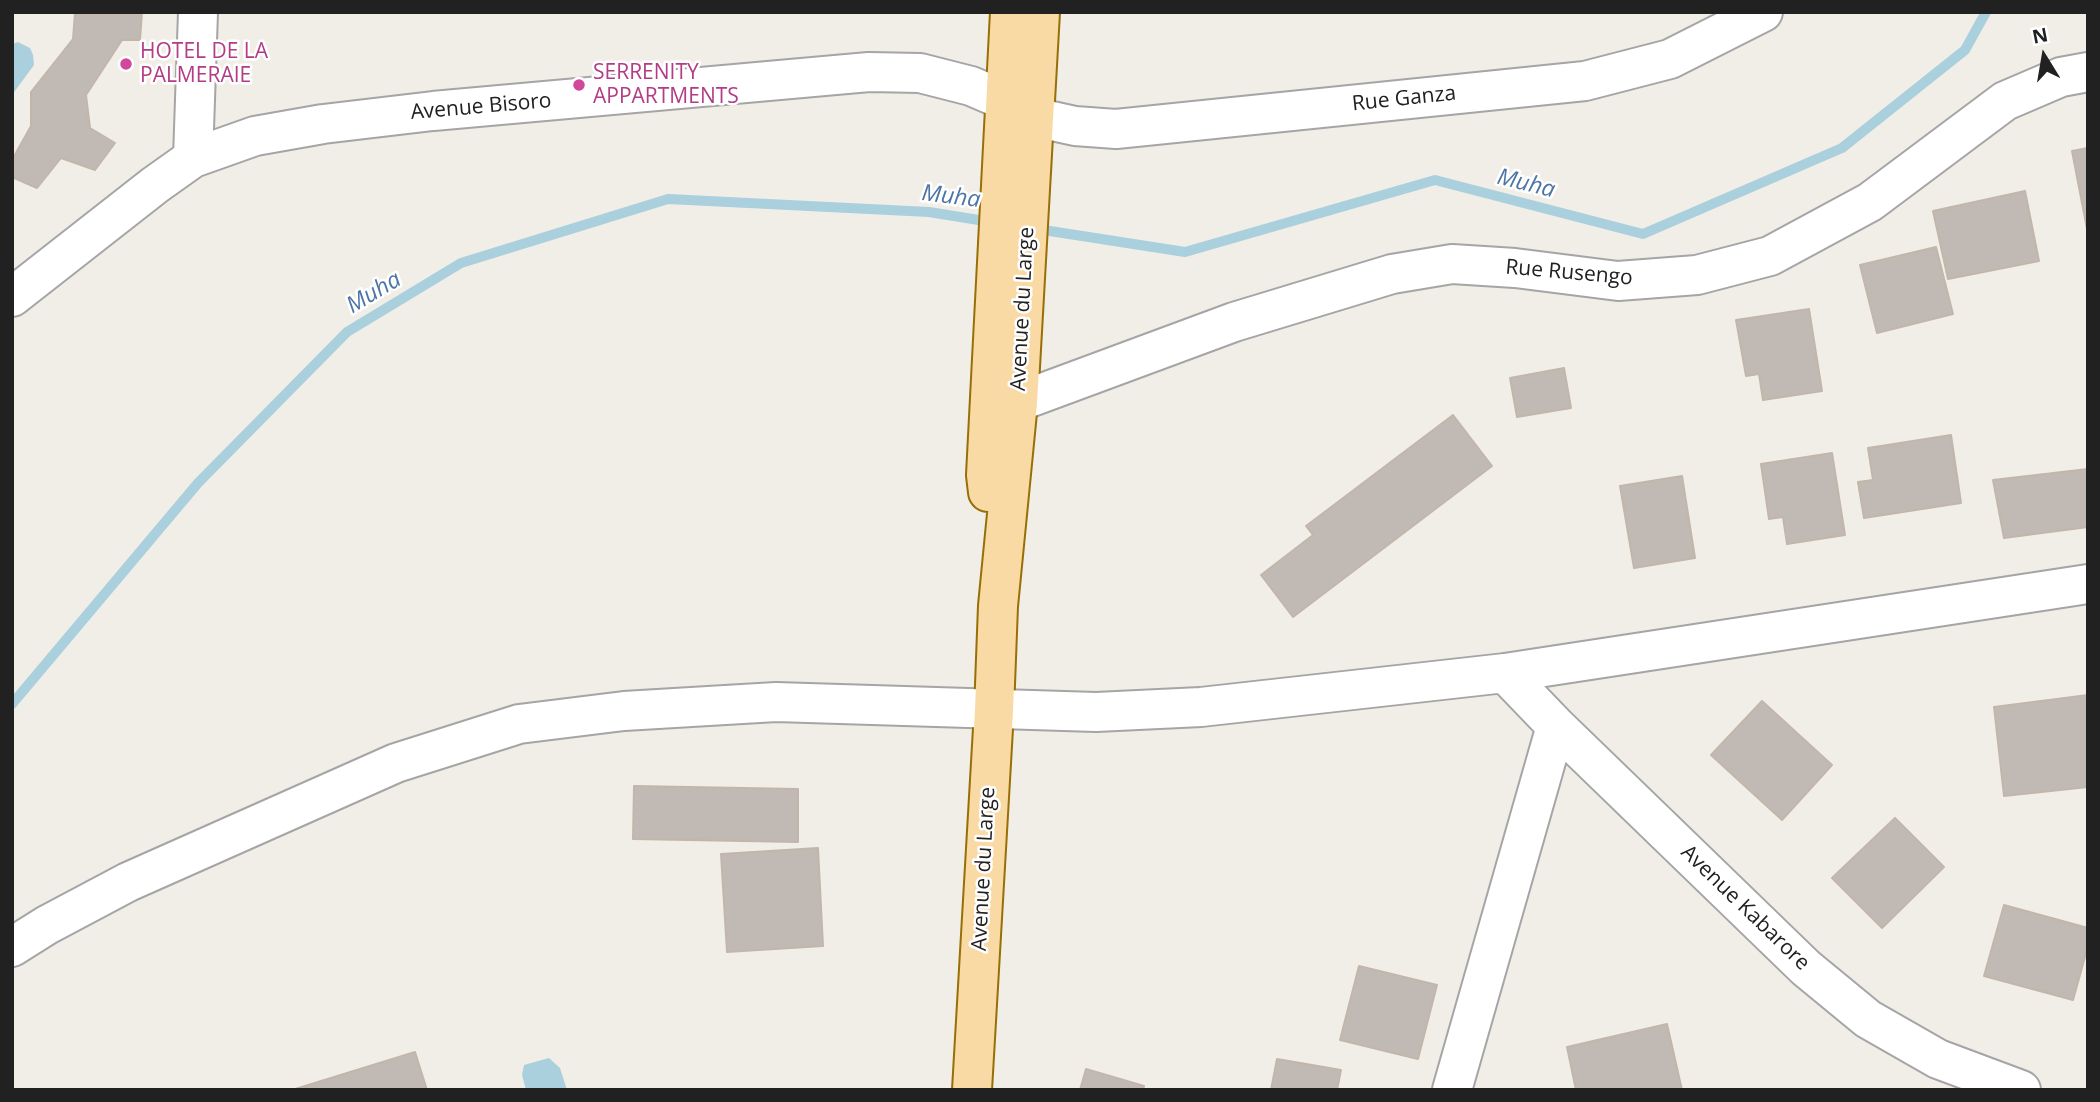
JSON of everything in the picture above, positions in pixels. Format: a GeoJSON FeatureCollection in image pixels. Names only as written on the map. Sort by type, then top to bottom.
{"type":"FeatureCollection","features":[{"type":"Feature","properties":{"kind":"main road","name":"Avenue du Large"},"geometry":{"type":"LineString","coordinates":[[1010,12],[1020,109]]}},
{"type":"Feature","properties":{"kind":"main road","name":"Avenue du Large"},"geometry":{"type":"LineString","coordinates":[[998,606],[986,475],[1011,278],[1020,109],[1040,12]]}},
{"type":"Feature","properties":{"kind":"main road","name":"Avenue du Large"},"geometry":{"type":"LineString","coordinates":[[972,1090],[998,606],[1018,402],[1011,278]]}},
{"type":"Feature","properties":{"kind":"street"},"geometry":{"type":"LineString","coordinates":[[193,158],[198,12]]}},
{"type":"Feature","properties":{"kind":"street","name":"Rue Ganza"},"geometry":{"type":"LineString","coordinates":[[1020,109],[1075,126],[1116,129],[1585,81],[1670,59],[1763,12]]}},
{"type":"Feature","properties":{"kind":"street","name":"Avenue Bisoro"},"geometry":{"type":"LineString","coordinates":[[12,297],[193,158],[255,136],[323,124],[433,111],[869,72],[920,74],[971,86],[1020,109]]}},
{"type":"Feature","properties":{"kind":"street","name":"Rue Rusengo"},"geometry":{"type":"LineString","coordinates":[[1018,402],[1234,322],[1392,274],[1452,264],[1515,268],[1618,281],[1697,275],[1770,256],[1870,202],[2005,101],[2061,77],[2088,72]]}},
{"type":"Feature","properties":{"kind":"street"},"geometry":{"type":"LineString","coordinates":[[12,947],[128,882],[383,768],[519,724],[624,711],[776,702],[994,711],[1096,712],[1201,708],[1506,673],[2088,584]]}},
{"type":"Feature","properties":{"kind":"street","name":"Avenue Kabarore"},"geometry":{"type":"LineString","coordinates":[[1506,673],[1556,726],[1806,968],[1868,1019],[1938,1059],[2021,1090]]}},
{"type":"Feature","properties":{"kind":"street"},"geometry":{"type":"LineString","coordinates":[[1452,1090],[1556,726]]}},
{"type":"Feature","properties":{"kind":"water"},"geometry":{"type":"Polygon","coordinates":[[[18,42],[30,48],[34,65],[12,95],[12,44],[18,42]]]}},
{"type":"Feature","properties":{"kind":"water"},"geometry":{"type":"Polygon","coordinates":[[[549,1058],[560,1068],[567,1090],[526,1090],[522,1075],[524,1065],[549,1058]]]}},
{"type":"Feature","properties":{"kind":"building"},"geometry":{"type":"Polygon","coordinates":[[[75,12],[142,12],[140,40],[122,40],[86,95],[90,128],[115,143],[95,170],[61,158],[37,188],[12,177],[12,160],[31,126],[31,92],[73,39],[75,12]]]}},
{"type":"Feature","properties":{"kind":"building"},"geometry":{"type":"Polygon","coordinates":[[[2088,148],[2088,234],[2072,151],[2088,148]]]}},
{"type":"Feature","properties":{"kind":"building"},"geometry":{"type":"Polygon","coordinates":[[[2025,191],[2039,261],[1948,279],[1933,211],[2025,191]]]}},
{"type":"Feature","properties":{"kind":"building"},"geometry":{"type":"Polygon","coordinates":[[[1936,247],[1953,314],[1877,333],[1860,265],[1936,247]]]}},
{"type":"Feature","properties":{"kind":"building"},"geometry":{"type":"Polygon","coordinates":[[[1809,309],[1822,391],[1763,400],[1759,374],[1746,376],[1736,320],[1809,309]]]}},
{"type":"Feature","properties":{"kind":"building"},"geometry":{"type":"Polygon","coordinates":[[[1564,368],[1571,408],[1517,417],[1510,378],[1564,368]]]}},
{"type":"Feature","properties":{"kind":"building"},"geometry":{"type":"Polygon","coordinates":[[[1453,415],[1492,466],[1293,617],[1261,575],[1313,535],[1306,526],[1453,415]]]}},
{"type":"Feature","properties":{"kind":"building"},"geometry":{"type":"Polygon","coordinates":[[[1951,435],[1961,503],[1864,518],[1858,482],[1873,480],[1868,448],[1951,435]]]}},
{"type":"Feature","properties":{"kind":"building"},"geometry":{"type":"Polygon","coordinates":[[[1832,453],[1845,535],[1787,544],[1783,517],[1769,519],[1761,464],[1832,453]]]}},
{"type":"Feature","properties":{"kind":"building"},"geometry":{"type":"Polygon","coordinates":[[[2088,469],[2088,527],[2004,538],[1993,480],[2088,469]]]}},
{"type":"Feature","properties":{"kind":"building"},"geometry":{"type":"Polygon","coordinates":[[[1682,476],[1695,558],[1634,568],[1620,486],[1682,476]]]}},
{"type":"Feature","properties":{"kind":"building"},"geometry":{"type":"Polygon","coordinates":[[[2088,695],[2088,787],[2004,796],[1994,707],[2088,695]]]}},
{"type":"Feature","properties":{"kind":"building"},"geometry":{"type":"Polygon","coordinates":[[[1762,701],[1832,765],[1782,820],[1711,755],[1762,701]]]}},
{"type":"Feature","properties":{"kind":"building"},"geometry":{"type":"Polygon","coordinates":[[[634,786],[798,789],[798,842],[633,839],[634,786]]]}},
{"type":"Feature","properties":{"kind":"building"},"geometry":{"type":"Polygon","coordinates":[[[1895,818],[1944,867],[1882,928],[1832,878],[1895,818]]]}},
{"type":"Feature","properties":{"kind":"building"},"geometry":{"type":"Polygon","coordinates":[[[818,848],[823,946],[727,952],[721,854],[818,848]]]}},
{"type":"Feature","properties":{"kind":"building"},"geometry":{"type":"Polygon","coordinates":[[[2004,905],[2088,928],[2088,946],[2073,1000],[1984,976],[2004,905]]]}},
{"type":"Feature","properties":{"kind":"building"},"geometry":{"type":"Polygon","coordinates":[[[1359,966],[1437,985],[1418,1059],[1340,1040],[1359,966]]]}},
{"type":"Feature","properties":{"kind":"building"},"geometry":{"type":"Polygon","coordinates":[[[1667,1024],[1682,1090],[1576,1090],[1567,1047],[1667,1024]]]}},
{"type":"Feature","properties":{"kind":"building"},"geometry":{"type":"Polygon","coordinates":[[[415,1052],[427,1090],[292,1090],[415,1052]]]}},
{"type":"Feature","properties":{"kind":"building"},"geometry":{"type":"Polygon","coordinates":[[[1277,1059],[1341,1070],[1337,1090],[1271,1090],[1277,1059]]]}},
{"type":"Feature","properties":{"kind":"building"},"geometry":{"type":"Polygon","coordinates":[[[1086,1069],[1144,1086],[1143,1090],[1080,1090],[1086,1069]]]}},
{"type":"Feature","properties":{"kind":"waterway","name":"Muha"},"geometry":{"type":"LineString","coordinates":[[1037,229],[1185,252],[1435,180],[1643,234],[1842,148],[1965,50],[1986,12]]}},
{"type":"Feature","properties":{"kind":"waterway","name":"Muha"},"geometry":{"type":"LineString","coordinates":[[12,704],[198,483],[347,332],[461,263],[668,199],[929,212],[991,222]]}},
{"type":"Feature","properties":{"kind":"place","name":"HOTEL DE LA PALMERAIE"},"geometry":{"type":"Point","coordinates":[126,64]}},
{"type":"Feature","properties":{"kind":"place","name":"SERRENITY APPARTMENTS"},"geometry":{"type":"Point","coordinates":[579,85]}}]}
